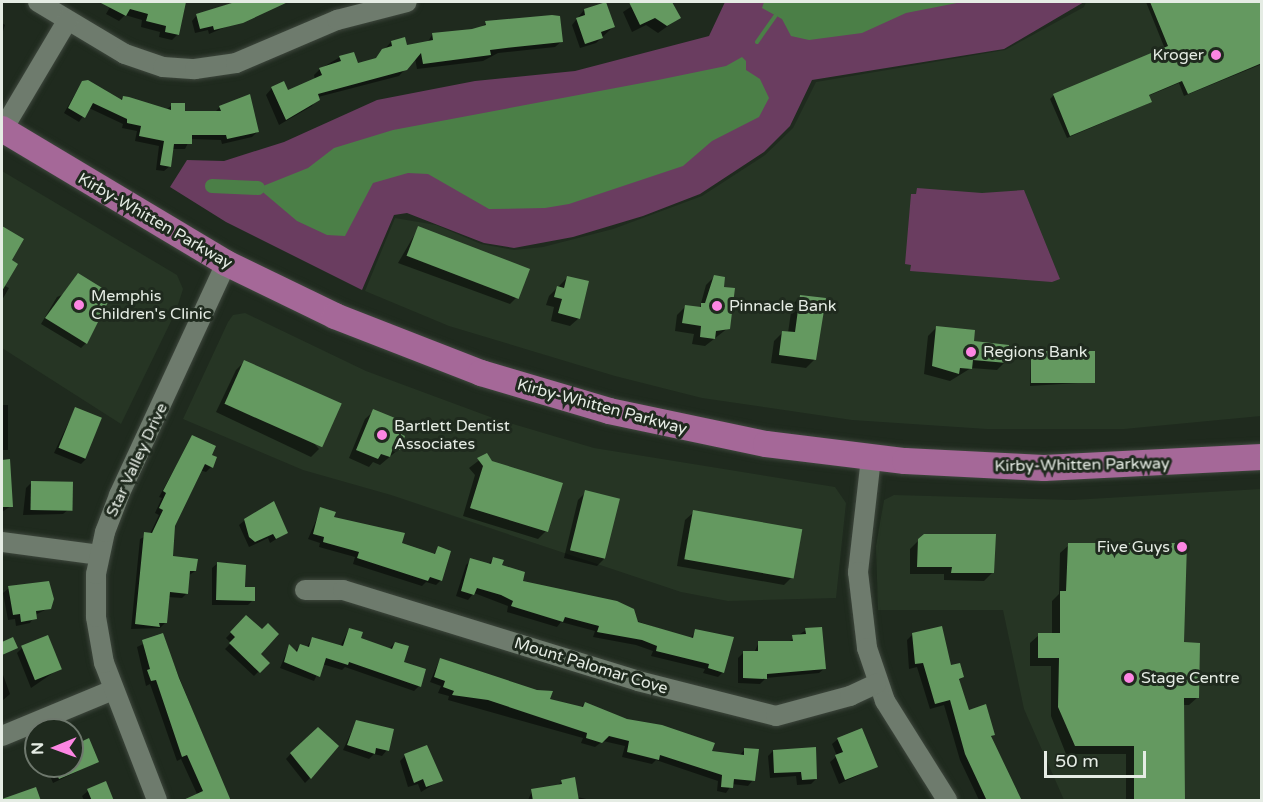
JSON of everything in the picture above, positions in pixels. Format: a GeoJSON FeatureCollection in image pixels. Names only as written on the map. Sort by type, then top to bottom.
{"type":"FeatureCollection","features":[{"type":"Feature","properties":{"kind":"main road","name":"Kirby-Whitten Parkway"},"geometry":{"type":"LineString","coordinates":[[2,129],[226,263],[366,329],[522,386],[684,429],[871,458],[1044,468],[1262,457]]}},
{"type":"Feature","properties":{"kind":"street"},"geometry":{"type":"LineString","coordinates":[[38,2],[67,21],[142,61],[173,68],[203,69],[236,63],[337,20],[407,2]]}},
{"type":"Feature","properties":{"kind":"street"},"geometry":{"type":"LineString","coordinates":[[2,129],[67,21]]}},
{"type":"Feature","properties":{"kind":"street","name":"Star Valley Drive"},"geometry":{"type":"LineString","coordinates":[[157,801],[113,690],[96,617],[99,555],[118,495],[226,263]]}},
{"type":"Feature","properties":{"kind":"street"},"geometry":{"type":"LineString","coordinates":[[871,458],[858,572],[862,624],[876,684],[947,801]]}},
{"type":"Feature","properties":{"kind":"street"},"geometry":{"type":"LineString","coordinates":[[2,542],[99,555]]}},
{"type":"Feature","properties":{"kind":"street","name":"Mount Palomar Cove"},"geometry":{"type":"LineString","coordinates":[[305,590],[343,590],[638,681],[776,716],[850,696],[876,684]]}},
{"type":"Feature","properties":{"kind":"street"},"geometry":{"type":"LineString","coordinates":[[2,736],[113,690]]}},
{"type":"Feature","properties":{"kind":"shaded area"},"geometry":{"type":"Polygon","coordinates":[[[725,2],[1084,2],[1004,49],[812,80],[790,126],[764,152],[700,194],[643,216],[573,237],[514,248],[484,243],[407,213],[394,215],[362,290],[226,222],[170,187],[187,160],[224,161],[284,142],[377,100],[475,81],[575,71],[709,36],[725,2]]]}},
{"type":"Feature","properties":{"kind":"shaded area"},"geometry":{"type":"Polygon","coordinates":[[[764,2],[962,2],[906,13],[862,33],[809,40],[791,36],[782,19],[762,8],[764,2]]]}},
{"type":"Feature","properties":{"kind":"shaded area"},"geometry":{"type":"Polygon","coordinates":[[[1086,2],[1261,2],[1261,416],[1124,429],[987,429],[852,420],[702,398],[615,376],[449,326],[365,291],[395,218],[436,225],[481,244],[514,250],[543,247],[613,229],[702,196],[765,155],[793,128],[816,82],[1005,50],[1084,7],[1086,2]]]}},
{"type":"Feature","properties":{"kind":"shaded area"},"geometry":{"type":"Polygon","coordinates":[[[742,57],[746,61],[746,70],[760,79],[769,98],[759,117],[712,141],[683,166],[569,204],[545,208],[489,209],[428,174],[408,173],[373,183],[345,236],[327,235],[297,221],[258,188],[308,168],[334,148],[393,130],[726,66],[742,57]]]}},
{"type":"Feature","properties":{"kind":"shaded area"},"geometry":{"type":"Polygon","coordinates":[[[2,171],[177,275],[183,289],[176,311],[121,424],[2,348],[2,171]]]}},
{"type":"Feature","properties":{"kind":"shaded area"},"geometry":{"type":"Polygon","coordinates":[[[917,188],[982,193],[1024,190],[1060,279],[1052,282],[910,271],[911,265],[905,264],[911,194],[916,194],[917,188]]]}},
{"type":"Feature","properties":{"kind":"shaded area"},"geometry":{"type":"Polygon","coordinates":[[[245,313],[366,371],[493,418],[594,448],[835,487],[846,503],[836,598],[728,601],[681,592],[391,495],[303,470],[183,419],[228,322],[233,315],[245,313]]]}},
{"type":"Feature","properties":{"kind":"shaded area"},"geometry":{"type":"Polygon","coordinates":[[[1261,489],[1261,800],[1064,800],[1024,709],[1003,610],[878,610],[876,546],[884,500],[894,495],[1072,500],[1261,489]]]}},
{"type":"Feature","properties":{"kind":"building"},"geometry":{"type":"Polygon","coordinates":[[[99,2],[186,2],[179,35],[165,32],[166,26],[146,21],[148,14],[130,9],[126,16],[99,2]]]}},
{"type":"Feature","properties":{"kind":"building"},"geometry":{"type":"Polygon","coordinates":[[[235,2],[288,2],[243,23],[214,30],[213,26],[200,29],[196,14],[235,2]]]}},
{"type":"Feature","properties":{"kind":"building"},"geometry":{"type":"Polygon","coordinates":[[[606,2],[615,27],[601,32],[603,38],[585,44],[576,18],[585,15],[584,9],[606,2]]]}},
{"type":"Feature","properties":{"kind":"building"},"geometry":{"type":"Polygon","coordinates":[[[629,2],[672,2],[681,18],[667,26],[655,18],[640,25],[629,2]]]}},
{"type":"Feature","properties":{"kind":"building"},"geometry":{"type":"Polygon","coordinates":[[[1150,2],[1262,2],[1262,63],[1188,94],[1182,81],[1149,95],[1152,102],[1070,136],[1053,94],[1168,46],[1150,2]]]}},
{"type":"Feature","properties":{"kind":"building"},"geometry":{"type":"Polygon","coordinates":[[[560,16],[563,42],[490,50],[491,55],[423,64],[421,53],[407,70],[318,94],[320,100],[286,120],[271,87],[284,81],[288,90],[322,75],[319,68],[341,61],[339,56],[354,52],[358,63],[376,58],[382,49],[392,46],[391,41],[405,37],[407,45],[433,40],[432,33],[472,29],[486,25],[485,21],[560,16]]]}},
{"type":"Feature","properties":{"kind":"building"},"geometry":{"type":"Polygon","coordinates":[[[88,80],[122,100],[123,96],[129,97],[171,110],[171,103],[185,103],[185,111],[221,111],[219,106],[250,94],[259,132],[227,139],[226,135],[192,135],[192,144],[174,144],[171,167],[160,165],[164,141],[139,136],[141,126],[127,123],[127,119],[93,103],[85,118],[68,108],[82,81],[88,80]]]}},
{"type":"Feature","properties":{"kind":"building"},"geometry":{"type":"Polygon","coordinates":[[[2,226],[24,239],[12,260],[18,264],[2,291],[2,226]]]}},
{"type":"Feature","properties":{"kind":"building"},"geometry":{"type":"Polygon","coordinates":[[[418,226],[530,269],[519,299],[407,256],[418,226]]]}},
{"type":"Feature","properties":{"kind":"building","name":"Memphis Children's Clinic"},"geometry":{"type":"Polygon","coordinates":[[[78,273],[112,294],[87,344],[45,318],[78,273]]]}},
{"type":"Feature","properties":{"kind":"building","name":"Pinnacle Bank"},"geometry":{"type":"Polygon","coordinates":[[[714,275],[725,277],[724,287],[735,288],[730,329],[716,331],[715,339],[700,337],[701,326],[682,323],[685,305],[701,307],[701,303],[705,303],[714,275]]]}},
{"type":"Feature","properties":{"kind":"building"},"geometry":{"type":"Polygon","coordinates":[[[567,276],[589,281],[580,319],[558,313],[562,299],[554,297],[557,286],[564,288],[567,276]]]}},
{"type":"Feature","properties":{"kind":"building"},"geometry":{"type":"Polygon","coordinates":[[[800,295],[826,298],[816,360],[779,355],[782,331],[795,332],[800,295]]]}},
{"type":"Feature","properties":{"kind":"building","name":"Regions Bank"},"geometry":{"type":"Polygon","coordinates":[[[936,326],[975,330],[974,341],[1009,345],[1007,363],[973,360],[972,369],[960,368],[959,374],[932,366],[936,326]]]}},
{"type":"Feature","properties":{"kind":"building"},"geometry":{"type":"Polygon","coordinates":[[[1031,351],[1095,351],[1095,383],[1031,383],[1031,351]]]}},
{"type":"Feature","properties":{"kind":"building"},"geometry":{"type":"Polygon","coordinates":[[[244,360],[342,404],[322,447],[224,404],[244,360]]]}},
{"type":"Feature","properties":{"kind":"building"},"geometry":{"type":"Polygon","coordinates":[[[75,407],[102,418],[85,459],[59,448],[75,407]]]}},
{"type":"Feature","properties":{"kind":"building","name":"Bartlett Dentist Associates"},"geometry":{"type":"Polygon","coordinates":[[[373,409],[395,418],[393,424],[401,427],[399,433],[405,436],[400,450],[393,448],[390,457],[381,454],[378,459],[356,450],[373,409]]]}},
{"type":"Feature","properties":{"kind":"building"},"geometry":{"type":"Polygon","coordinates":[[[192,435],[216,446],[212,455],[217,457],[213,468],[205,464],[175,526],[173,556],[198,559],[196,571],[190,571],[188,594],[170,592],[167,623],[159,623],[160,627],[135,624],[144,532],[152,533],[163,510],[159,508],[166,493],[163,491],[192,435]]]}},
{"type":"Feature","properties":{"kind":"building"},"geometry":{"type":"Polygon","coordinates":[[[487,453],[492,461],[563,483],[548,532],[470,508],[483,466],[477,458],[487,453]]]}},
{"type":"Feature","properties":{"kind":"building"},"geometry":{"type":"Polygon","coordinates":[[[10,459],[13,507],[2,507],[2,460],[10,459]]]}},
{"type":"Feature","properties":{"kind":"building"},"geometry":{"type":"Polygon","coordinates":[[[31,481],[73,482],[72,511],[30,510],[31,481]]]}},
{"type":"Feature","properties":{"kind":"building"},"geometry":{"type":"Polygon","coordinates":[[[585,490],[620,499],[605,559],[570,550],[585,490]]]}},
{"type":"Feature","properties":{"kind":"building"},"geometry":{"type":"Polygon","coordinates":[[[274,501],[288,533],[276,539],[273,534],[255,542],[249,537],[244,519],[274,501]]]}},
{"type":"Feature","properties":{"kind":"building"},"geometry":{"type":"Polygon","coordinates":[[[320,507],[336,512],[334,517],[405,533],[402,543],[435,554],[438,546],[451,551],[442,581],[430,577],[428,581],[357,558],[359,552],[323,542],[324,537],[313,534],[320,507]]]}},
{"type":"Feature","properties":{"kind":"building"},"geometry":{"type":"Polygon","coordinates":[[[693,510],[802,529],[794,579],[684,559],[693,510]]]}},
{"type":"Feature","properties":{"kind":"building"},"geometry":{"type":"Polygon","coordinates":[[[924,534],[996,534],[994,573],[951,573],[952,567],[917,567],[918,539],[924,534]]]}},
{"type":"Feature","properties":{"kind":"building","name":"Stage Centre"},"geometry":{"type":"Polygon","coordinates":[[[1068,543],[1187,543],[1184,642],[1200,643],[1199,698],[1184,698],[1185,801],[1134,801],[1134,746],[1075,746],[1058,707],[1059,658],[1038,658],[1038,633],[1060,633],[1060,591],[1066,591],[1068,543]]]}},
{"type":"Feature","properties":{"kind":"building"},"geometry":{"type":"Polygon","coordinates":[[[493,557],[504,560],[502,565],[525,572],[523,581],[617,601],[634,609],[638,622],[693,638],[695,629],[734,637],[724,673],[708,668],[709,664],[656,651],[657,646],[642,640],[597,632],[599,626],[565,617],[563,622],[511,606],[513,601],[501,595],[477,588],[474,595],[461,591],[470,558],[491,564],[493,557]]]}},
{"type":"Feature","properties":{"kind":"building"},"geometry":{"type":"Polygon","coordinates":[[[217,562],[246,565],[245,587],[255,587],[255,601],[216,600],[217,562]]]}},
{"type":"Feature","properties":{"kind":"building"},"geometry":{"type":"Polygon","coordinates":[[[49,581],[54,599],[51,609],[36,611],[37,619],[21,622],[20,614],[13,615],[8,586],[49,581]]]}},
{"type":"Feature","properties":{"kind":"building"},"geometry":{"type":"Polygon","coordinates":[[[246,615],[262,629],[268,623],[279,634],[261,654],[270,663],[260,673],[229,643],[235,637],[230,632],[246,615]]]}},
{"type":"Feature","properties":{"kind":"building"},"geometry":{"type":"Polygon","coordinates":[[[942,626],[951,665],[960,663],[964,677],[959,679],[969,710],[986,704],[995,735],[991,736],[1022,801],[987,801],[965,754],[950,700],[935,704],[923,663],[915,664],[912,633],[942,626]]]}},
{"type":"Feature","properties":{"kind":"building"},"geometry":{"type":"Polygon","coordinates":[[[822,627],[826,669],[767,674],[767,679],[743,678],[743,651],[758,651],[758,641],[793,641],[792,635],[806,634],[805,628],[822,627]]]}},
{"type":"Feature","properties":{"kind":"building"},"geometry":{"type":"Polygon","coordinates":[[[349,628],[363,632],[361,638],[392,649],[395,642],[409,646],[404,662],[426,669],[421,687],[349,662],[348,665],[326,658],[320,677],[284,662],[289,644],[297,652],[300,644],[309,647],[312,637],[343,646],[349,628]]]}},
{"type":"Feature","properties":{"kind":"building"},"geometry":{"type":"Polygon","coordinates":[[[163,633],[179,678],[231,801],[181,801],[203,791],[187,755],[182,757],[156,680],[151,681],[147,670],[150,669],[142,640],[163,633]]]}},
{"type":"Feature","properties":{"kind":"building"},"geometry":{"type":"Polygon","coordinates":[[[48,635],[62,669],[35,680],[21,646],[48,635]]]}},
{"type":"Feature","properties":{"kind":"building"},"geometry":{"type":"Polygon","coordinates":[[[13,637],[18,648],[2,655],[2,642],[13,637]]]}},
{"type":"Feature","properties":{"kind":"building"},"geometry":{"type":"Polygon","coordinates":[[[440,658],[537,690],[553,691],[550,699],[583,707],[585,702],[627,719],[662,725],[715,743],[712,751],[744,755],[744,748],[759,749],[755,781],[734,779],[733,788],[721,787],[722,775],[660,755],[659,760],[627,752],[629,741],[609,736],[602,743],[586,738],[587,733],[488,700],[452,695],[454,691],[443,687],[445,681],[434,677],[440,658]]]}},
{"type":"Feature","properties":{"kind":"building"},"geometry":{"type":"Polygon","coordinates":[[[356,720],[394,729],[389,751],[376,748],[375,754],[347,745],[356,720]]]}},
{"type":"Feature","properties":{"kind":"building"},"geometry":{"type":"Polygon","coordinates":[[[318,727],[339,746],[311,779],[290,753],[318,727]]]}},
{"type":"Feature","properties":{"kind":"building"},"geometry":{"type":"Polygon","coordinates":[[[862,728],[878,767],[845,780],[835,755],[843,752],[837,738],[862,728]]]}},
{"type":"Feature","properties":{"kind":"building"},"geometry":{"type":"Polygon","coordinates":[[[89,738],[99,762],[84,768],[84,740],[89,738]]]}},
{"type":"Feature","properties":{"kind":"building"},"geometry":{"type":"Polygon","coordinates":[[[427,745],[443,781],[426,787],[423,779],[414,783],[404,754],[427,745]]]}},
{"type":"Feature","properties":{"kind":"building"},"geometry":{"type":"Polygon","coordinates":[[[816,747],[817,779],[802,780],[801,772],[774,773],[773,750],[816,747]]]}},
{"type":"Feature","properties":{"kind":"building"},"geometry":{"type":"Polygon","coordinates":[[[575,777],[579,801],[533,801],[531,789],[562,784],[561,780],[575,777]]]}},
{"type":"Feature","properties":{"kind":"building"},"geometry":{"type":"Polygon","coordinates":[[[106,781],[114,801],[92,801],[87,789],[106,781]]]}},
{"type":"Feature","properties":{"kind":"building"},"geometry":{"type":"Polygon","coordinates":[[[36,787],[41,801],[3,801],[2,799],[36,787]]]}},
{"type":"Feature","properties":{"kind":"waterway"},"geometry":{"type":"LineString","coordinates":[[757,42],[775,16]]}},
{"type":"Feature","properties":{"kind":"waterway"},"geometry":{"type":"LineString","coordinates":[[212,186],[258,188]]}},
{"type":"Feature","properties":{"kind":"place","name":"Kroger"},"geometry":{"type":"Point","coordinates":[1216,55]}},
{"type":"Feature","properties":{"kind":"place","name":"Memphis Children's Clinic"},"geometry":{"type":"Point","coordinates":[79,305]}},
{"type":"Feature","properties":{"kind":"place","name":"Pinnacle Bank"},"geometry":{"type":"Point","coordinates":[717,306]}},
{"type":"Feature","properties":{"kind":"place","name":"Regions Bank"},"geometry":{"type":"Point","coordinates":[971,352]}},
{"type":"Feature","properties":{"kind":"place","name":"Bartlett Dentist Associates"},"geometry":{"type":"Point","coordinates":[382,435]}},
{"type":"Feature","properties":{"kind":"place","name":"Five Guys"},"geometry":{"type":"Point","coordinates":[1182,547]}},
{"type":"Feature","properties":{"kind":"place","name":"Stage Centre"},"geometry":{"type":"Point","coordinates":[1129,678]}}]}
